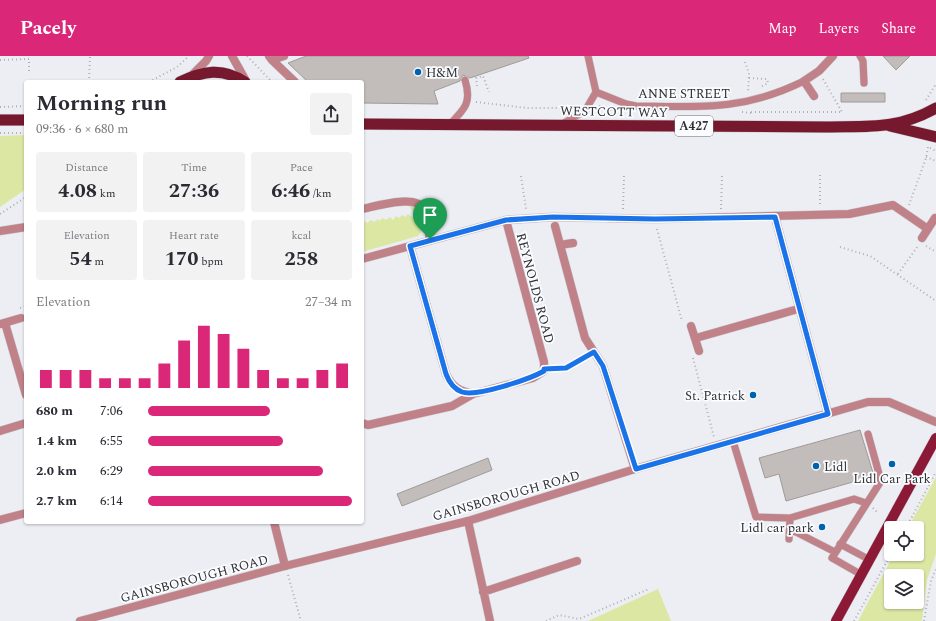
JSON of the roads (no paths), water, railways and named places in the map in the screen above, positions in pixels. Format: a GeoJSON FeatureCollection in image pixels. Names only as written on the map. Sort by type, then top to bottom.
{"type":"FeatureCollection","features":[{"type":"Feature","properties":{"kind":"highway"},"geometry":{"type":"LineString","coordinates":[[184,80],[211,72],[222,72],[242,80]]}},
{"type":"Feature","properties":{"kind":"highway","name":"WESTCOTT WAY"},"geometry":{"type":"LineString","coordinates":[[889,126],[917,118],[936,108]]}},
{"type":"Feature","properties":{"kind":"highway"},"geometry":{"type":"LineString","coordinates":[[0,120],[24,120]]}},
{"type":"Feature","properties":{"kind":"highway","name":"WESTCOTT WAY"},"geometry":{"type":"LineString","coordinates":[[364,124],[562,124],[826,127],[889,126],[936,137]]}},
{"type":"Feature","properties":{"kind":"main road"},"geometry":{"type":"LineString","coordinates":[[836,621],[936,438]]}},
{"type":"Feature","properties":{"kind":"street"},"geometry":{"type":"LineString","coordinates":[[184,80],[206,62],[209,56]]}},
{"type":"Feature","properties":{"kind":"street"},"geometry":{"type":"LineString","coordinates":[[232,56],[245,80]]}},
{"type":"Feature","properties":{"kind":"street"},"geometry":{"type":"LineString","coordinates":[[271,58],[284,56]]}},
{"type":"Feature","properties":{"kind":"street","name":"ANNE STREET"},"geometry":{"type":"LineString","coordinates":[[804,81],[818,71],[833,56]]}},
{"type":"Feature","properties":{"kind":"street"},"geometry":{"type":"LineString","coordinates":[[271,58],[293,80]]}},
{"type":"Feature","properties":{"kind":"street"},"geometry":{"type":"LineString","coordinates":[[804,81],[814,96]]}},
{"type":"Feature","properties":{"kind":"street"},"geometry":{"type":"LineString","coordinates":[[364,209],[408,200],[420,204],[424,210],[430,239]]}},
{"type":"Feature","properties":{"kind":"street"},"geometry":{"type":"LineString","coordinates":[[364,258],[430,239],[506,220],[528,218],[553,217],[623,219],[775,217],[849,214],[893,205],[928,229]]}},
{"type":"Feature","properties":{"kind":"street"},"geometry":{"type":"LineString","coordinates":[[775,217],[798,310],[828,414]]}},
{"type":"Feature","properties":{"kind":"street"},"geometry":{"type":"LineString","coordinates":[[922,238],[935,218]]}},
{"type":"Feature","properties":{"kind":"street","name":"REYNOLDS ROAD"},"geometry":{"type":"LineString","coordinates":[[473,394],[533,378],[544,371],[544,365],[506,220]]}},
{"type":"Feature","properties":{"kind":"street"},"geometry":{"type":"LineString","coordinates":[[555,226],[585,338],[603,366],[636,469]]}},
{"type":"Feature","properties":{"kind":"street"},"geometry":{"type":"LineString","coordinates":[[0,231],[24,227]]}},
{"type":"Feature","properties":{"kind":"street"},"geometry":{"type":"LineString","coordinates":[[560,245],[573,243]]}},
{"type":"Feature","properties":{"kind":"street"},"geometry":{"type":"LineString","coordinates":[[410,246],[450,384],[462,392],[473,394]]}},
{"type":"Feature","properties":{"kind":"street"},"geometry":{"type":"LineString","coordinates":[[696,338],[798,310]]}},
{"type":"Feature","properties":{"kind":"street"},"geometry":{"type":"LineString","coordinates":[[21,318],[2,323],[24,389]]}},
{"type":"Feature","properties":{"kind":"street"},"geometry":{"type":"LineString","coordinates":[[691,326],[699,351]]}},
{"type":"Feature","properties":{"kind":"street"},"geometry":{"type":"LineString","coordinates":[[364,424],[368,425],[452,406],[473,394]]}},
{"type":"Feature","properties":{"kind":"street","name":"GAINSBOROUGH ROAD"},"geometry":{"type":"LineString","coordinates":[[82,621],[285,566],[468,521],[636,469],[828,414],[879,401],[889,402],[936,422]]}},
{"type":"Feature","properties":{"kind":"street"},"geometry":{"type":"LineString","coordinates":[[0,431],[24,424]]}},
{"type":"Feature","properties":{"kind":"street"},"geometry":{"type":"LineString","coordinates":[[0,520],[24,514]]}},
{"type":"Feature","properties":{"kind":"street"},"geometry":{"type":"LineString","coordinates":[[468,521],[490,621]]}},
{"type":"Feature","properties":{"kind":"street"},"geometry":{"type":"LineString","coordinates":[[274,524],[285,566]]}},
{"type":"Feature","properties":{"kind":"street"},"geometry":{"type":"LineString","coordinates":[[483,592],[577,560]]}},
{"type":"Feature","properties":{"kind":"lane"},"geometry":{"type":"LineString","coordinates":[[562,124],[584,111],[596,92],[588,56]]}},
{"type":"Feature","properties":{"kind":"lane"},"geometry":{"type":"LineString","coordinates":[[860,56],[863,62],[864,83]]}},
{"type":"Feature","properties":{"kind":"lane"},"geometry":{"type":"LineString","coordinates":[[450,124],[463,111],[468,101],[468,89],[465,80]]}},
{"type":"Feature","properties":{"kind":"lane","name":"ANNE STREET"},"geometry":{"type":"LineString","coordinates":[[596,92],[626,104],[636,106],[704,107],[750,102],[780,93],[804,81]]}},
{"type":"Feature","properties":{"kind":"lane"},"geometry":{"type":"LineString","coordinates":[[834,555],[881,481],[868,434]]}},
{"type":"Feature","properties":{"kind":"lane"},"geometry":{"type":"LineString","coordinates":[[733,441],[756,517],[790,518],[854,499],[866,503]]}},
{"type":"Feature","properties":{"kind":"lane"},"geometry":{"type":"LineString","coordinates":[[790,518],[790,539]]}},
{"type":"Feature","properties":{"kind":"lane"},"geometry":{"type":"LineString","coordinates":[[790,529],[834,555],[862,575]]}},
{"type":"Feature","properties":{"kind":"lane"},"geometry":{"type":"LineString","coordinates":[[840,544],[870,560]]}},
{"type":"Feature","properties":{"kind":"place","name":"H&M"},"geometry":{"type":"Point","coordinates":[418,72]}},
{"type":"Feature","properties":{"kind":"place","name":"St. Patrick"},"geometry":{"type":"Point","coordinates":[753,395]}},
{"type":"Feature","properties":{"kind":"place","name":"Lidl Car Park"},"geometry":{"type":"Point","coordinates":[892,464]}},
{"type":"Feature","properties":{"kind":"place","name":"Lidl"},"geometry":{"type":"Point","coordinates":[816,466]}},
{"type":"Feature","properties":{"kind":"place","name":"Lidl car park"},"geometry":{"type":"Point","coordinates":[822,527]}}]}
